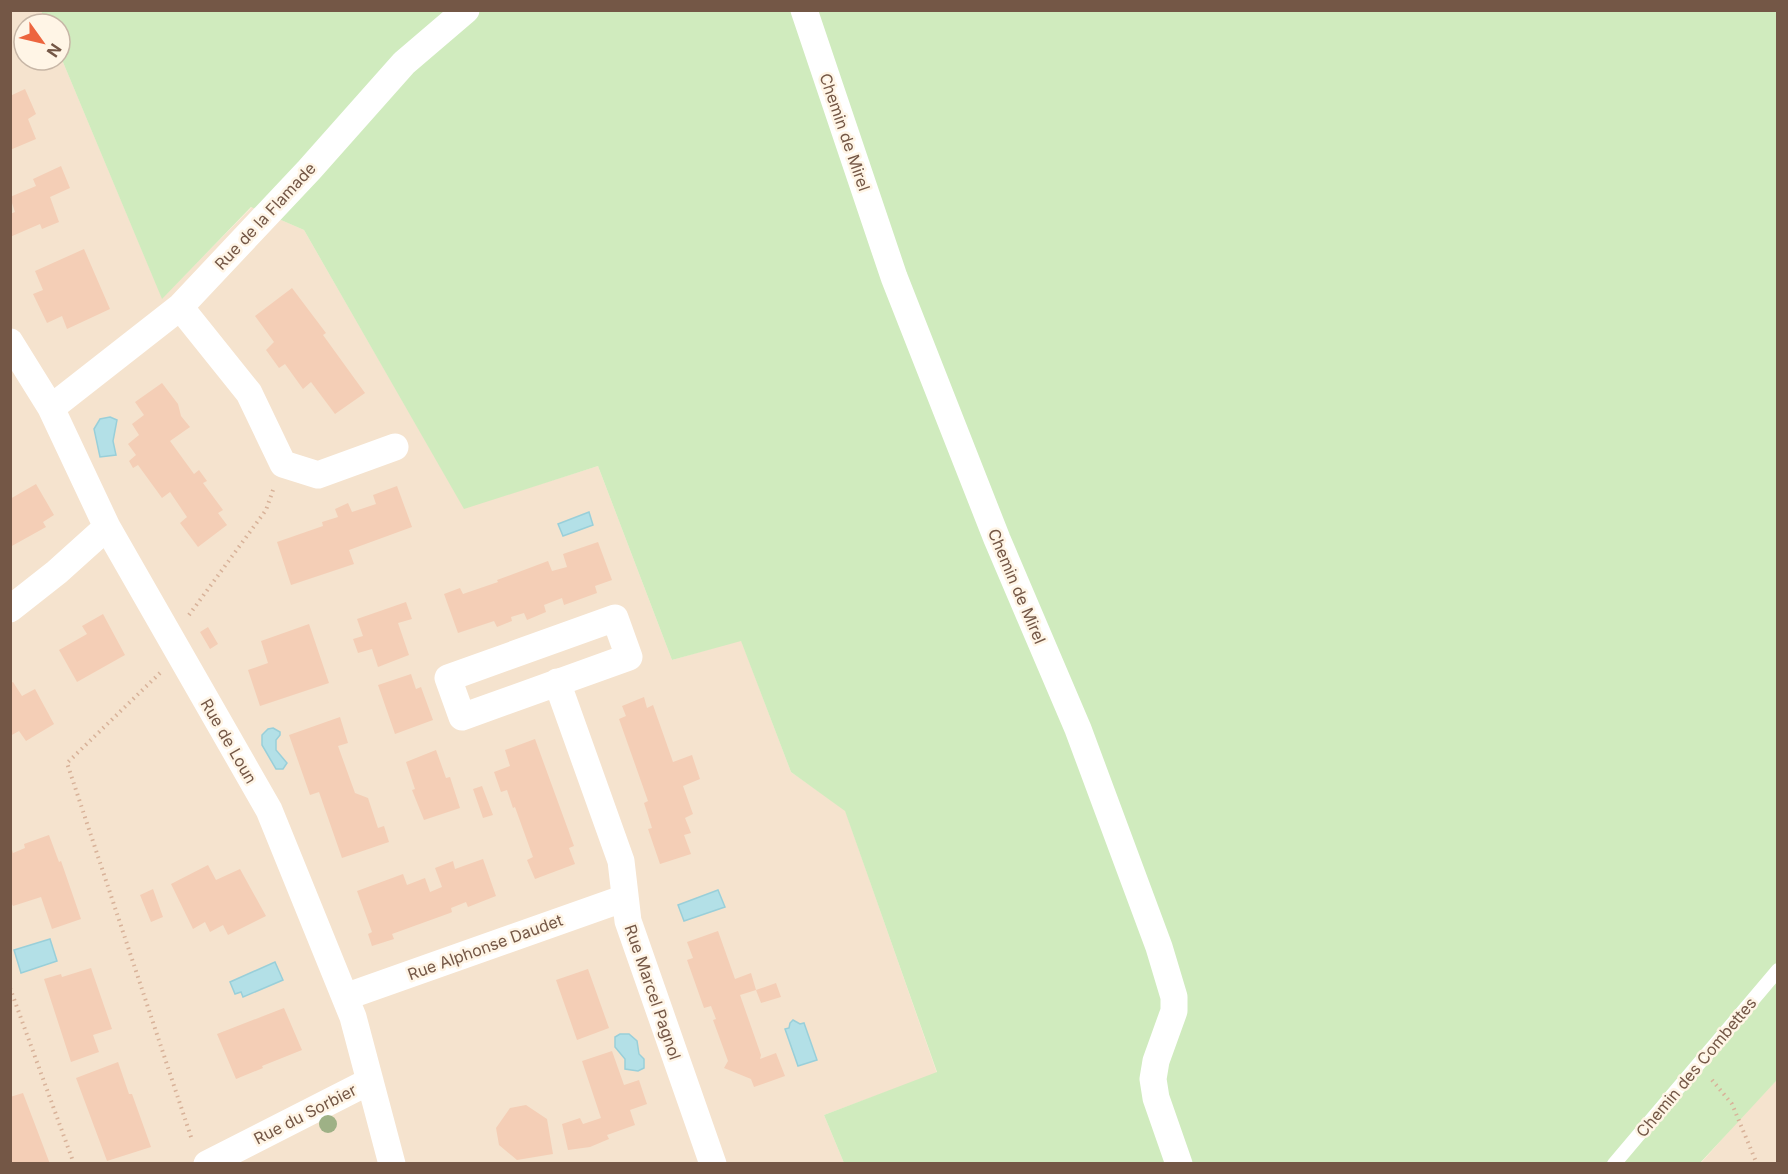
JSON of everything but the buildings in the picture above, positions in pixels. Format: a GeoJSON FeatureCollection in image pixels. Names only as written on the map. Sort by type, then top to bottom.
{"type":"FeatureCollection","features":[{"type":"Feature","properties":{"kind":"street","name":"Rue de la Flamade"},"geometry":{"type":"LineString","coordinates":[[51,408],[180,307],[309,170],[405,63],[466,10]]}},
{"type":"Feature","properties":{"kind":"street","name":"Chemin de Mirel"},"geometry":{"type":"LineString","coordinates":[[804,10],[894,277],[997,539],[1078,729],[1159,947],[1174,997],[1174,1011],[1156,1061],[1153,1079],[1156,1098],[1179,1164]]}},
{"type":"Feature","properties":{"kind":"street"},"geometry":{"type":"LineString","coordinates":[[180,307],[249,393],[283,464],[318,476],[395,447]]}},
{"type":"Feature","properties":{"kind":"street","name":"Rue de Loun"},"geometry":{"type":"LineString","coordinates":[[10,342],[51,408],[107,527],[268,810],[353,1017],[392,1164]]}},
{"type":"Feature","properties":{"kind":"street"},"geometry":{"type":"LineString","coordinates":[[10,609],[57,572],[107,527]]}},
{"type":"Feature","properties":{"kind":"street"},"geometry":{"type":"LineString","coordinates":[[615,618],[629,657],[557,682],[462,717],[448,678],[615,618]]}},
{"type":"Feature","properties":{"kind":"street","name":"Rue Marcel Pagnol"},"geometry":{"type":"LineString","coordinates":[[557,682],[621,861],[628,921],[712,1164]]}},
{"type":"Feature","properties":{"kind":"street","name":"Rue Alphonse Daudet"},"geometry":{"type":"LineString","coordinates":[[345,997],[625,898]]}},
{"type":"Feature","properties":{"kind":"street","name":"Rue du Sorbier"},"geometry":{"type":"LineString","coordinates":[[207,1164],[370,1081]]}},
{"type":"Feature","properties":{"kind":"lane","name":"Chemin des Combettes"},"geometry":{"type":"LineString","coordinates":[[1614,1164],[1778,970]]}},
{"type":"Feature","properties":{"kind":"path"},"geometry":{"type":"LineString","coordinates":[[192,1141],[67,763],[175,647],[266,510],[283,464]]}},
{"type":"Feature","properties":{"kind":"path"},"geometry":{"type":"LineString","coordinates":[[10,988],[74,1164]]}},
{"type":"Feature","properties":{"kind":"path"},"geometry":{"type":"LineString","coordinates":[[1699,1064],[1732,1104],[1757,1164]]}},
{"type":"Feature","properties":{"kind":"shaded area"},"geometry":{"type":"Polygon","coordinates":[[[10,11],[41,11],[12,12],[12,72],[67,72],[162,298],[252,207],[304,230],[464,508],[598,466],[672,660],[741,640],[791,772],[845,810],[937,1073],[824,1115],[844,1163],[11,1163],[10,11]]]}},
{"type":"Feature","properties":{"kind":"shaded area"},"geometry":{"type":"Polygon","coordinates":[[[1777,1080],[1777,1163],[1700,1164],[1739,1120],[1777,1080]]]}},
{"type":"Feature","properties":{"kind":"green space"},"geometry":{"type":"Polygon","coordinates":[[[1777,11],[1777,1080],[1700,1163],[844,1163],[824,1115],[937,1072],[845,811],[791,772],[741,641],[672,660],[598,466],[464,509],[304,230],[251,207],[162,299],[67,72],[72,72],[72,12],[41,12],[1777,11]]]}},
{"type":"Feature","properties":{"kind":"water"},"geometry":{"type":"Polygon","coordinates":[[[110,417],[117,420],[113,441],[116,455],[100,457],[94,429],[100,419],[110,417]]]}},
{"type":"Feature","properties":{"kind":"water"},"geometry":{"type":"Polygon","coordinates":[[[589,512],[593,525],[563,536],[558,524],[589,512]]]}},
{"type":"Feature","properties":{"kind":"water"},"geometry":{"type":"Polygon","coordinates":[[[273,728],[280,732],[276,740],[276,750],[287,763],[283,769],[276,769],[262,745],[262,735],[268,729],[273,728]]]}},
{"type":"Feature","properties":{"kind":"water"},"geometry":{"type":"Polygon","coordinates":[[[718,890],[725,907],[684,921],[678,905],[718,890]]]}},
{"type":"Feature","properties":{"kind":"water"},"geometry":{"type":"Polygon","coordinates":[[[50,939],[57,961],[21,973],[14,950],[50,939]]]}},
{"type":"Feature","properties":{"kind":"water"},"geometry":{"type":"Polygon","coordinates":[[[275,962],[283,980],[243,997],[241,992],[235,994],[230,982],[275,962]]]}},
{"type":"Feature","properties":{"kind":"water"},"geometry":{"type":"Polygon","coordinates":[[[793,1020],[800,1024],[804,1023],[817,1060],[798,1066],[785,1029],[789,1028],[793,1020]]]}},
{"type":"Feature","properties":{"kind":"water"},"geometry":{"type":"Polygon","coordinates":[[[620,1034],[629,1034],[637,1041],[639,1054],[644,1059],[644,1068],[638,1071],[625,1069],[625,1059],[615,1047],[615,1037],[620,1034]]]}}]}
